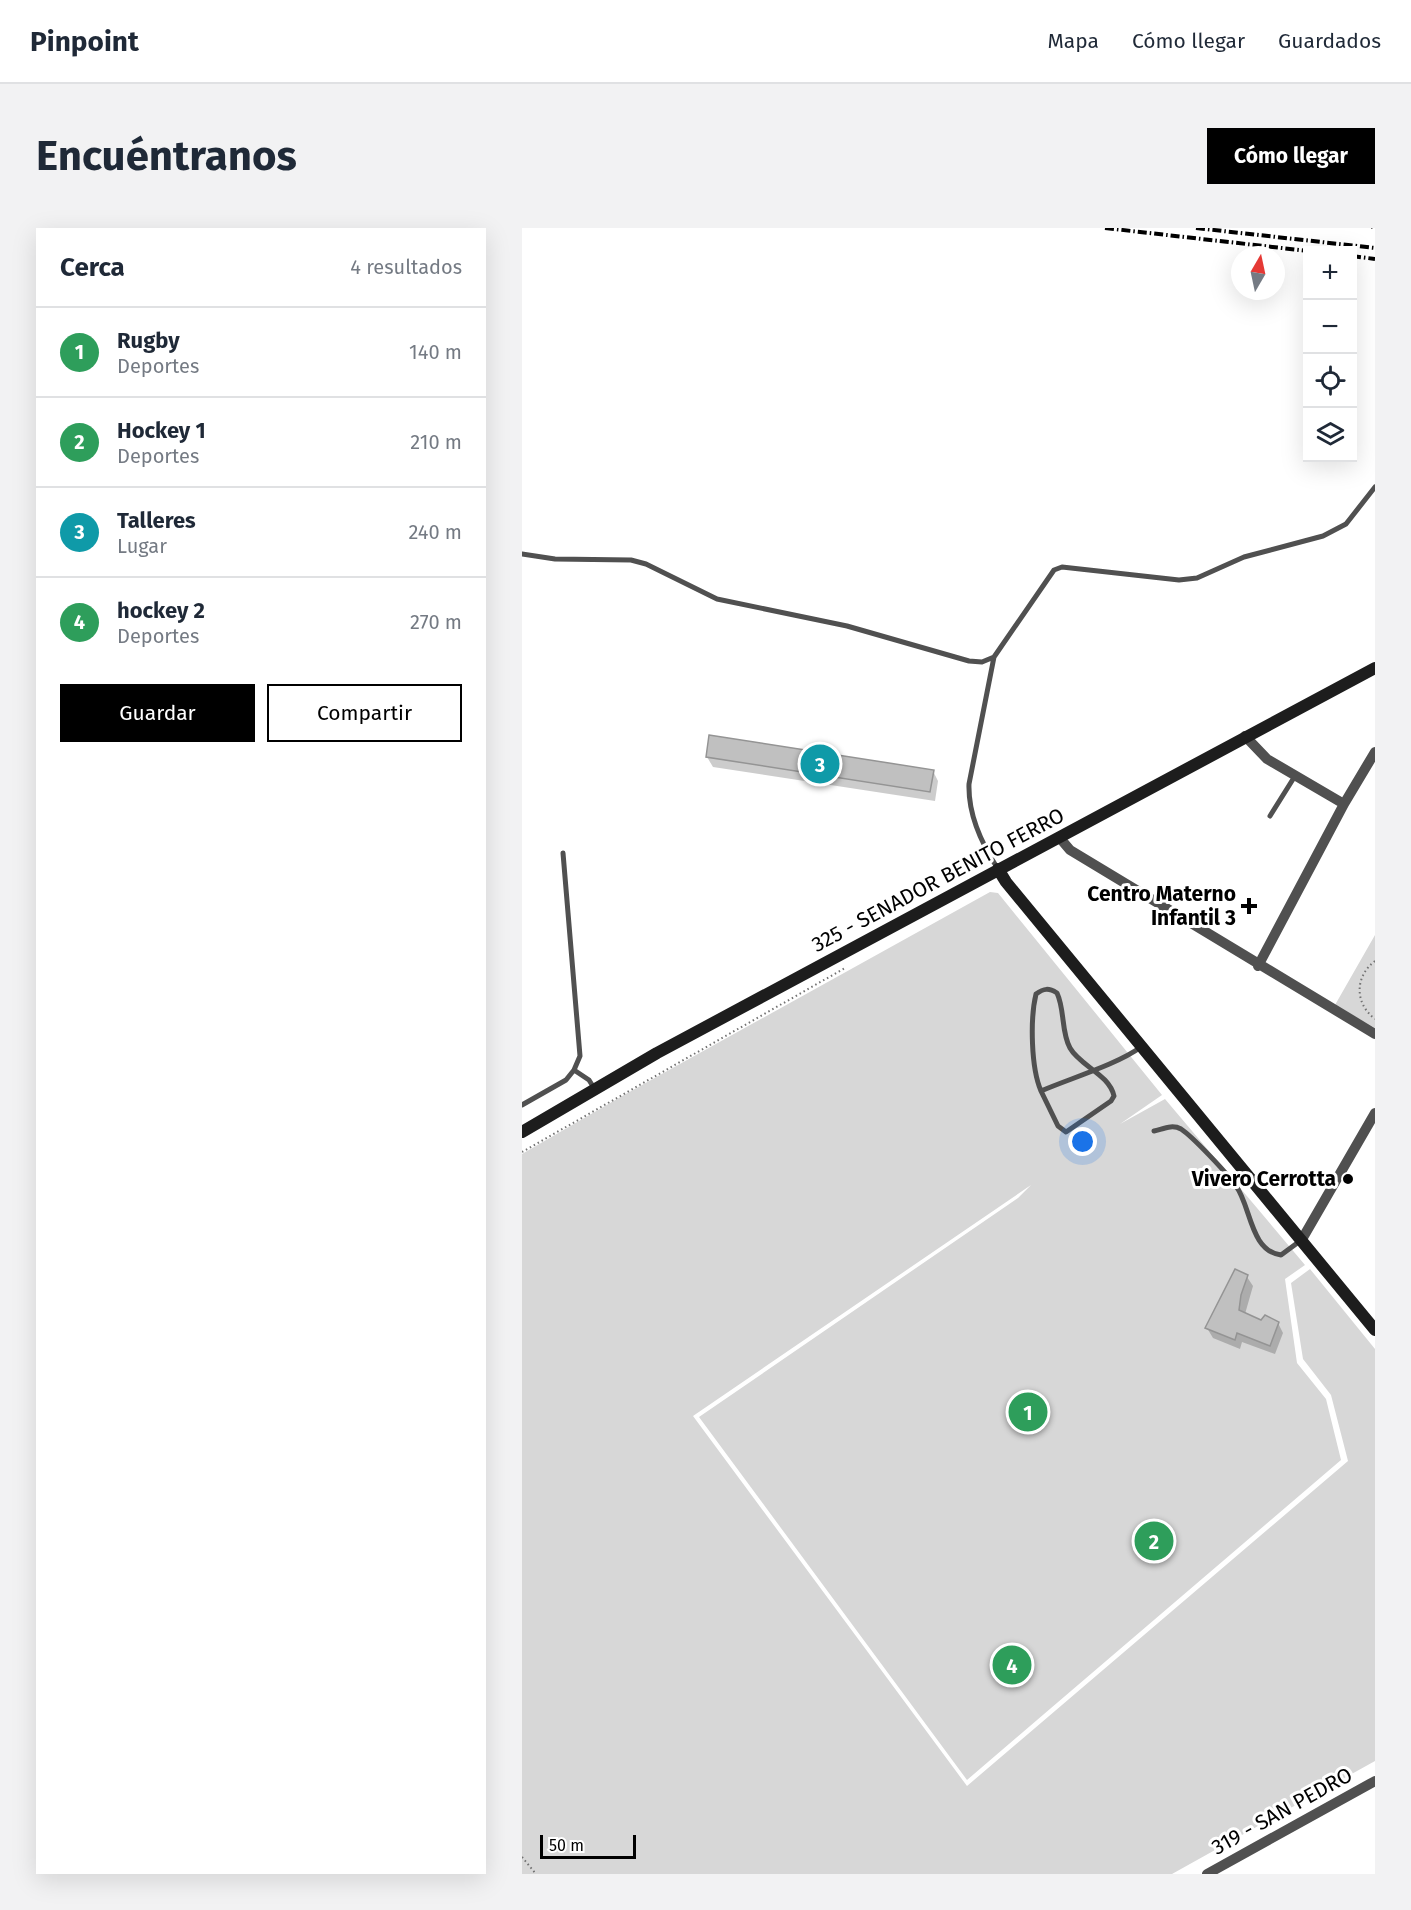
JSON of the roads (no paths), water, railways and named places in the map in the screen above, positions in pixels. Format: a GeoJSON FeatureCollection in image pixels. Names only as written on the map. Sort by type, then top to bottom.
{"type":"FeatureCollection","features":[{"type":"Feature","properties":{"kind":"main road","name":"325 - SENADOR BENITO FERRO"},"geometry":{"type":"LineString","coordinates":[[522,1132],[595,1089],[998,868],[1375,668]]}},
{"type":"Feature","properties":{"kind":"main road"},"geometry":{"type":"LineString","coordinates":[[998,868],[1006,882],[1375,1330]]}},
{"type":"Feature","properties":{"kind":"street"},"geometry":{"type":"LineString","coordinates":[[1245,736],[1262,755],[1344,804]]}},
{"type":"Feature","properties":{"kind":"street"},"geometry":{"type":"LineString","coordinates":[[1258,966],[1344,804],[1375,752]]}},
{"type":"Feature","properties":{"kind":"street"},"geometry":{"type":"LineString","coordinates":[[1059,837],[1070,850],[1258,966],[1375,1034]]}},
{"type":"Feature","properties":{"kind":"street"},"geometry":{"type":"LineString","coordinates":[[1301,1241],[1375,1113]]}},
{"type":"Feature","properties":{"kind":"street","name":"319 - SAN PEDRO"},"geometry":{"type":"LineString","coordinates":[[1208,1874],[1375,1781]]}},
{"type":"Feature","properties":{"kind":"lane"},"geometry":{"type":"LineString","coordinates":[[998,868],[971,815],[969,784],[994,657],[1029,609],[1047,576],[1062,567],[1179,580],[1197,578],[1244,557],[1331,532],[1346,524],[1375,487]]}},
{"type":"Feature","properties":{"kind":"lane"},"geometry":{"type":"LineString","coordinates":[[522,554],[555,559],[631,560],[646,564],[717,599],[847,627],[969,661],[982,662],[994,657]]}},
{"type":"Feature","properties":{"kind":"lane"},"geometry":{"type":"LineString","coordinates":[[1270,816],[1295,776]]}},
{"type":"Feature","properties":{"kind":"lane"},"geometry":{"type":"LineString","coordinates":[[522,1105],[566,1080],[574,1071],[580,1056],[563,853]]}},
{"type":"Feature","properties":{"kind":"lane"},"geometry":{"type":"LineString","coordinates":[[1050,988],[1057,993],[1070,1047],[1113,1091],[1114,1096],[1111,1101],[1066,1132],[1058,1126],[1041,1091],[1034,1070],[1034,1008],[1036,994],[1042,989],[1050,988]]}},
{"type":"Feature","properties":{"kind":"lane"},"geometry":{"type":"LineString","coordinates":[[1041,1091],[1126,1058],[1141,1047]]}},
{"type":"Feature","properties":{"kind":"lane"},"geometry":{"type":"LineString","coordinates":[[574,1071],[589,1080],[595,1089]]}},
{"type":"Feature","properties":{"kind":"lane"},"geometry":{"type":"LineString","coordinates":[[1154,1131],[1168,1127],[1181,1130],[1236,1185],[1259,1240],[1273,1254],[1281,1255],[1301,1241]]}},
{"type":"Feature","properties":{"kind":"railway"},"geometry":{"type":"LineString","coordinates":[[1105,228],[1303,250]]}},
{"type":"Feature","properties":{"kind":"railway"},"geometry":{"type":"LineString","coordinates":[[1196,228],[1375,248]]}},
{"type":"Feature","properties":{"kind":"railway"},"geometry":{"type":"LineString","coordinates":[[1357,257],[1375,259]]}},
{"type":"Feature","properties":{"kind":"place","name":"Talleres"},"geometry":{"type":"Point","coordinates":[820,764]}},
{"type":"Feature","properties":{"kind":"place","name":"Centro Materno Infantil 3"},"geometry":{"type":"Point","coordinates":[1249,906]}},
{"type":"Feature","properties":{"kind":"place","name":"Vivero Cerrotta"},"geometry":{"type":"Point","coordinates":[1348,1179]}},
{"type":"Feature","properties":{"kind":"place","name":"Rugby"},"geometry":{"type":"Point","coordinates":[1028,1412]}},
{"type":"Feature","properties":{"kind":"place","name":"Hockey 1"},"geometry":{"type":"Point","coordinates":[1154,1541]}},
{"type":"Feature","properties":{"kind":"place","name":"hockey 2"},"geometry":{"type":"Point","coordinates":[1012,1665]}}]}
